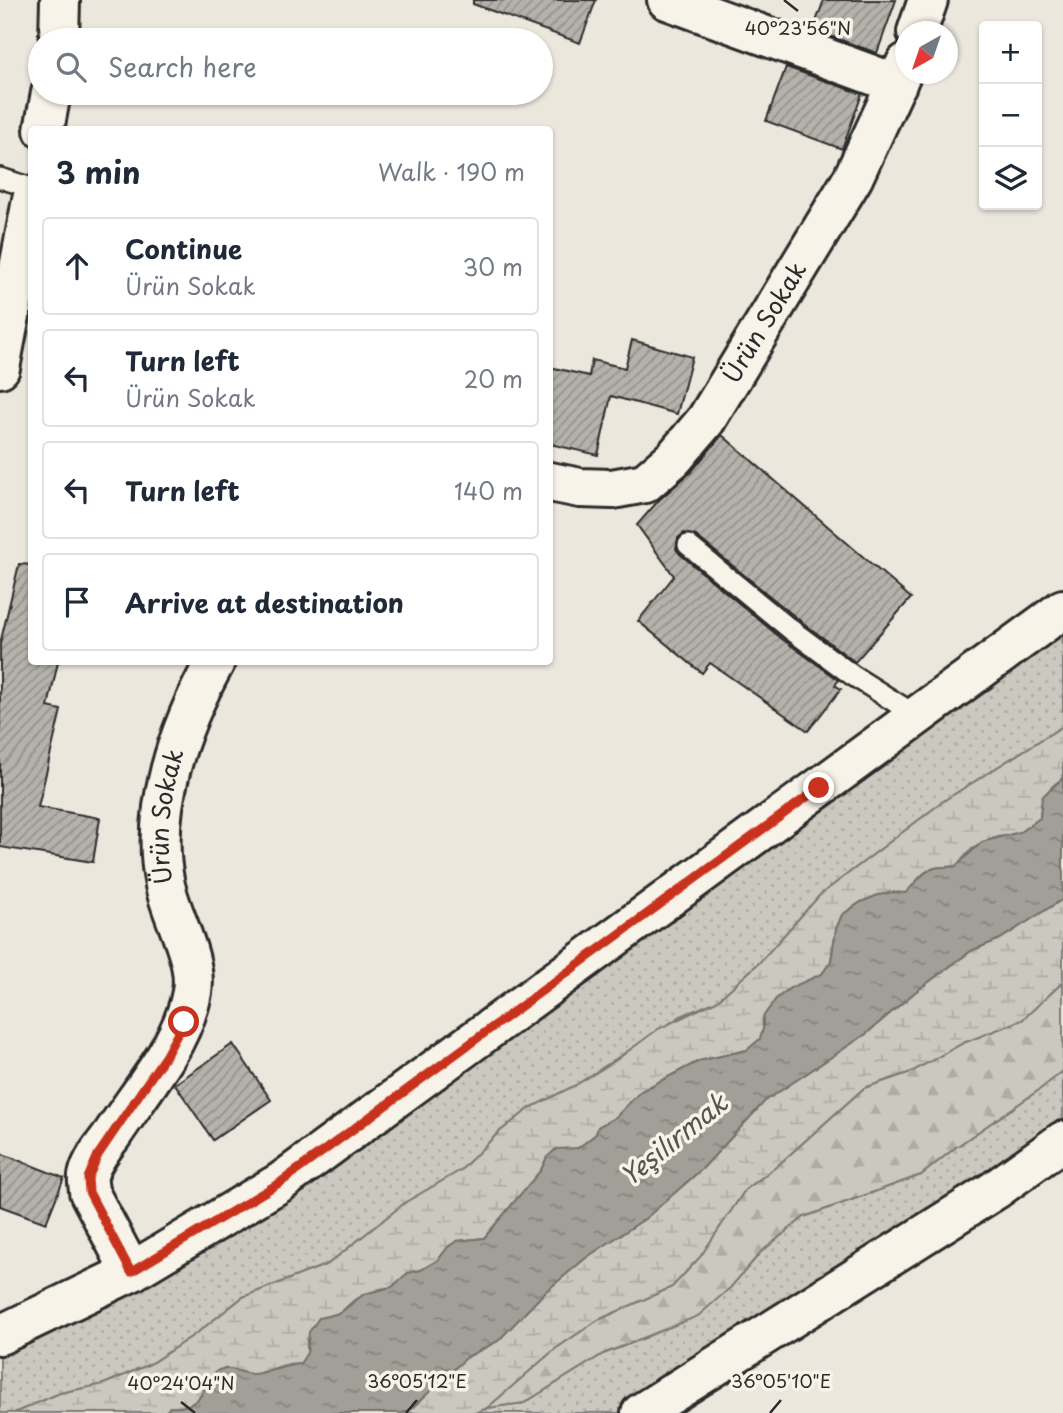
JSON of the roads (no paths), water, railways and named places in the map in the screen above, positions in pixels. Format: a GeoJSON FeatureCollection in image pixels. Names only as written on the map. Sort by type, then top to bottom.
{"type":"FeatureCollection","features":[{"type":"Feature","properties":{"kind":"street"},"geometry":{"type":"LineString","coordinates":[[59,28],[60,0]]}},
{"type":"Feature","properties":{"kind":"street"},"geometry":{"type":"LineString","coordinates":[[667,0],[895,72]]}},
{"type":"Feature","properties":{"kind":"street"},"geometry":{"type":"LineString","coordinates":[[921,21],[928,0]]}},
{"type":"Feature","properties":{"kind":"street","name":"Ürün Sokak"},"geometry":{"type":"LineString","coordinates":[[553,483],[580,488],[612,489],[645,483],[674,458],[706,420],[848,186],[896,84]]}},
{"type":"Feature","properties":{"kind":"street"},"geometry":{"type":"LineString","coordinates":[[45,126],[49,105]]}},
{"type":"Feature","properties":{"kind":"street"},"geometry":{"type":"LineString","coordinates":[[0,368],[25,274],[28,242]]}},
{"type":"Feature","properties":{"kind":"street"},"geometry":{"type":"LineString","coordinates":[[0,1335],[131,1272],[281,1182],[1063,609]]}},
{"type":"Feature","properties":{"kind":"street","name":"Ürün Sokak"},"geometry":{"type":"LineString","coordinates":[[131,1272],[89,1192],[88,1178],[98,1155],[166,1055],[184,1022],[193,990],[191,966],[165,886],[160,851],[162,814],[174,756],[203,683],[213,665]]}},
{"type":"Feature","properties":{"kind":"street"},"geometry":{"type":"LineString","coordinates":[[641,1413],[995,1190],[1063,1140]]}},
{"type":"Feature","properties":{"kind":"lane"},"geometry":{"type":"LineString","coordinates":[[0,178],[28,187]]}},
{"type":"Feature","properties":{"kind":"lane"},"geometry":{"type":"LineString","coordinates":[[688,545],[790,629],[852,675],[917,716]]}},
{"type":"Feature","properties":{"kind":"water","name":"Yeşilırmak"},"geometry":{"type":"Polygon","coordinates":[[[1063,778],[1063,899],[1000,939],[971,951],[915,992],[866,1034],[765,1101],[703,1168],[646,1218],[587,1257],[545,1292],[498,1341],[467,1357],[412,1408],[403,1413],[165,1413],[170,1407],[192,1404],[203,1393],[213,1374],[219,1370],[255,1374],[300,1364],[307,1353],[309,1332],[319,1318],[340,1313],[364,1294],[392,1287],[408,1273],[421,1270],[438,1260],[448,1247],[457,1241],[484,1238],[556,1149],[578,1148],[596,1134],[598,1127],[616,1117],[641,1091],[699,1061],[747,1050],[760,1039],[763,1017],[776,999],[790,988],[822,974],[831,961],[836,929],[842,915],[861,902],[878,895],[905,893],[928,871],[956,866],[982,842],[1020,832],[1040,818],[1042,797],[1063,778]]]}}]}
